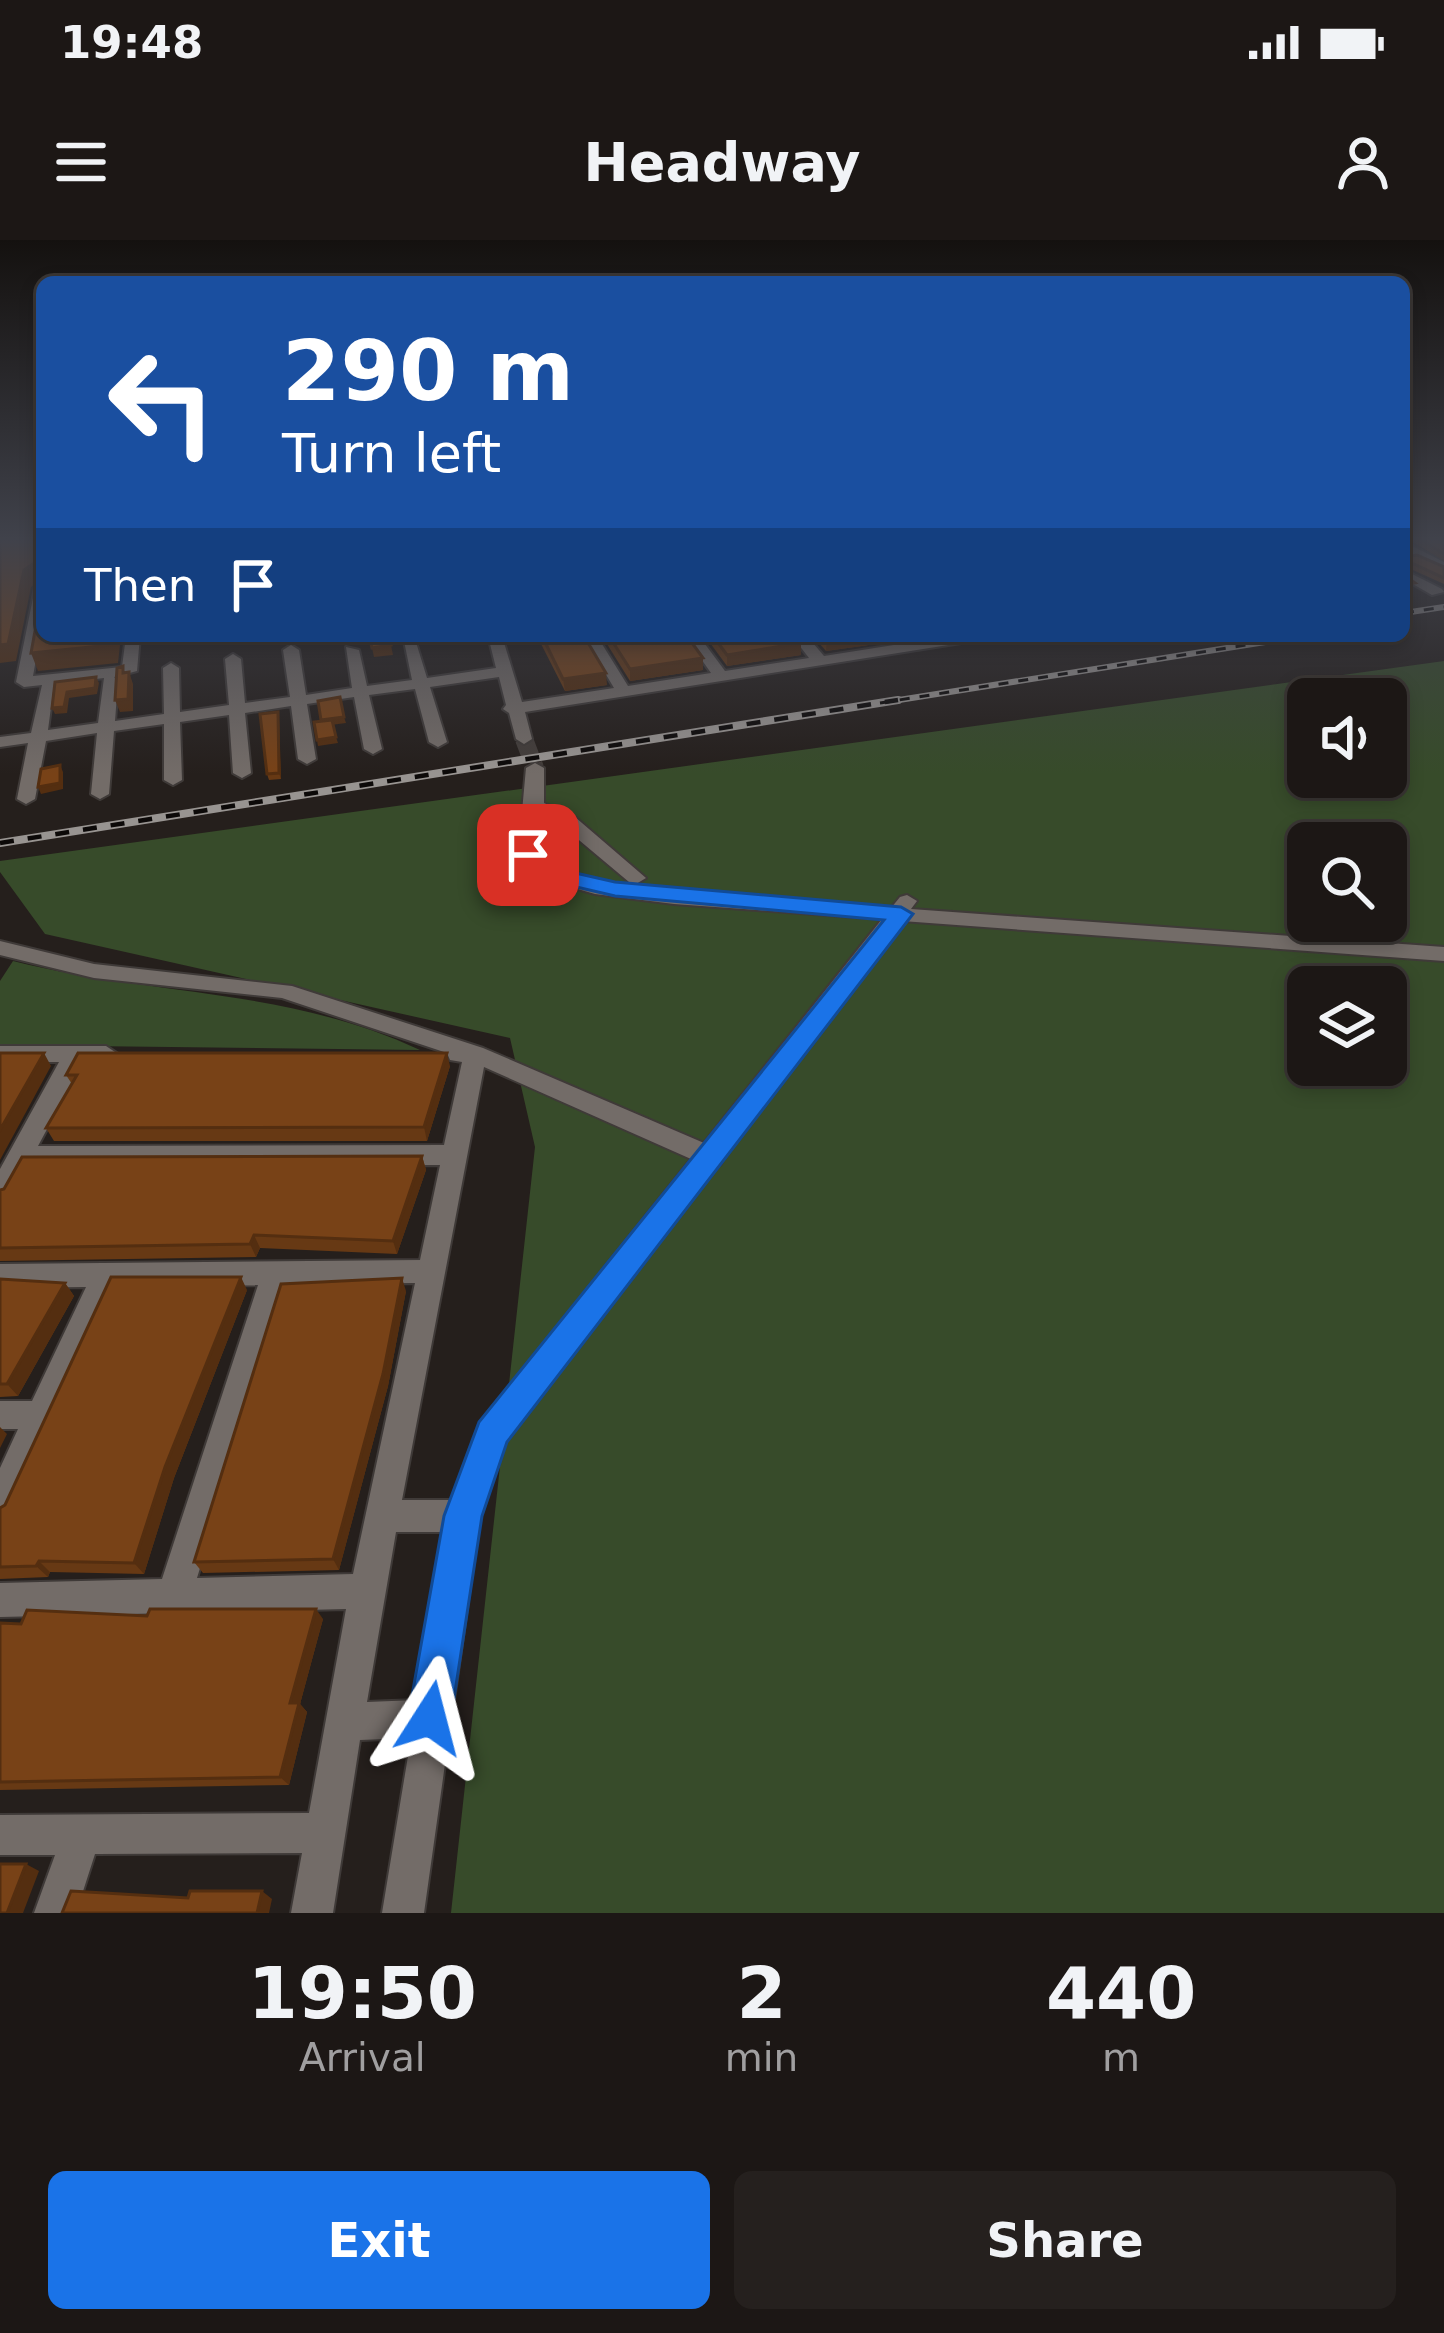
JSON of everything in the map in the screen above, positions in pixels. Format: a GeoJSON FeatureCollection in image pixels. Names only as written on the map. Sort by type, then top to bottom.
{"type":"FeatureCollection","features":[{"type":"Feature","properties":{"kind":"street"},"geometry":{"type":"LineString","coordinates":[[36,619],[24,682],[130,670],[132,642]]}},
{"type":"Feature","properties":{"kind":"street"},"geometry":{"type":"LineString","coordinates":[[409,642],[438,742]]}},
{"type":"Feature","properties":{"kind":"street"},"geometry":{"type":"LineString","coordinates":[[496,642],[524,739]]}},
{"type":"Feature","properties":{"kind":"street"},"geometry":{"type":"LineString","coordinates":[[594,642],[624,692]]}},
{"type":"Feature","properties":{"kind":"street"},"geometry":{"type":"LineString","coordinates":[[696,642],[722,677]]}},
{"type":"Feature","properties":{"kind":"street"},"geometry":{"type":"LineString","coordinates":[[804,642],[821,662]]}},
{"type":"Feature","properties":{"kind":"street"},"geometry":{"type":"LineString","coordinates":[[512,709],[821,662],[904,642]]}},
{"type":"Feature","properties":{"kind":"street"},"geometry":{"type":"LineString","coordinates":[[291,650],[307,758]]}},
{"type":"Feature","properties":{"kind":"street"},"geometry":{"type":"LineString","coordinates":[[351,650],[373,749]]}},
{"type":"Feature","properties":{"kind":"street"},"geometry":{"type":"LineString","coordinates":[[233,659],[242,773]]}},
{"type":"Feature","properties":{"kind":"street"},"geometry":{"type":"LineString","coordinates":[[171,668],[173,780]]}},
{"type":"Feature","properties":{"kind":"street"},"geometry":{"type":"LineString","coordinates":[[0,742],[502,672]]}},
{"type":"Feature","properties":{"kind":"street"},"geometry":{"type":"LineString","coordinates":[[100,794],[110,681]]}},
{"type":"Feature","properties":{"kind":"street"},"geometry":{"type":"LineString","coordinates":[[26,799],[48,687]]}},
{"type":"Feature","properties":{"kind":"street"},"geometry":{"type":"LineString","coordinates":[[535,768],[540,808],[528,838],[528,855],[550,874],[615,889],[1444,940]]}},
{"type":"Feature","properties":{"kind":"street"},"geometry":{"type":"LineString","coordinates":[[540,808],[568,821],[636,878],[904,908],[1444,954]]}},
{"type":"Feature","properties":{"kind":"street"},"geometry":{"type":"LineString","coordinates":[[615,889],[636,878]]}},
{"type":"Feature","properties":{"kind":"street"},"geometry":{"type":"LineString","coordinates":[[403,1913],[463,1516],[492,1433],[904,908]]}},
{"type":"Feature","properties":{"kind":"street"},"geometry":{"type":"LineString","coordinates":[[4,955],[94,971],[284,991],[475,1054],[712,1157]]}},
{"type":"Feature","properties":{"kind":"street"},"geometry":{"type":"LineString","coordinates":[[0,1054],[122,1054]]}},
{"type":"Feature","properties":{"kind":"street"},"geometry":{"type":"LineString","coordinates":[[0,1192],[75,1054]]}},
{"type":"Feature","properties":{"kind":"street"},"geometry":{"type":"LineString","coordinates":[[381,1054],[475,1054]]}},
{"type":"Feature","properties":{"kind":"street"},"geometry":{"type":"LineString","coordinates":[[312,1913],[367,1591],[475,1054]]}},
{"type":"Feature","properties":{"kind":"street"},"geometry":{"type":"LineString","coordinates":[[22,1156],[454,1155]]}},
{"type":"Feature","properties":{"kind":"street"},"geometry":{"type":"LineString","coordinates":[[0,1276],[432,1271]]}},
{"type":"Feature","properties":{"kind":"street"},"geometry":{"type":"LineString","coordinates":[[175,1593],[275,1275]]}},
{"type":"Feature","properties":{"kind":"street"},"geometry":{"type":"LineString","coordinates":[[0,1504],[105,1276]]}},
{"type":"Feature","properties":{"kind":"street"},"geometry":{"type":"LineString","coordinates":[[0,1415],[39,1414]]}},
{"type":"Feature","properties":{"kind":"street"},"geometry":{"type":"LineString","coordinates":[[382,1516],[463,1516]]}},
{"type":"Feature","properties":{"kind":"street"},"geometry":{"type":"LineString","coordinates":[[0,1600],[367,1591]]}},
{"type":"Feature","properties":{"kind":"street"},"geometry":{"type":"LineString","coordinates":[[343,1721],[430,1718]]}},
{"type":"Feature","properties":{"kind":"street"},"geometry":{"type":"LineString","coordinates":[[56,1913],[82,1833]]}},
{"type":"Feature","properties":{"kind":"street"},"geometry":{"type":"LineString","coordinates":[[0,1835],[328,1833]]}},
{"type":"Feature","properties":{"kind":"green space"},"geometry":{"type":"Polygon","coordinates":[[[1444,661],[1444,1913],[451,1913],[535,1147],[510,1038],[45,934],[0,872],[0,861],[1287,683],[1287,798],[1407,798],[1407,678],[1321,678],[1444,661]]]}},
{"type":"Feature","properties":{"kind":"green space"},"geometry":{"type":"Polygon","coordinates":[[[13,961],[270,1004],[370,1030],[420,1050],[0,1045],[0,981],[13,961]]]}},
{"type":"Feature","properties":{"kind":"building"},"geometry":{"type":"Polygon","coordinates":[[[0,617],[14,617],[8,644],[0,645],[0,617]]]}},
{"type":"Feature","properties":{"kind":"building"},"geometry":{"type":"Polygon","coordinates":[[[36,626],[36,642],[111,642],[111,645],[31,653],[36,626]]]}},
{"type":"Feature","properties":{"kind":"building"},"geometry":{"type":"Polygon","coordinates":[[[545,642],[588,642],[606,673],[563,679],[545,642]]]}},
{"type":"Feature","properties":{"kind":"building"},"geometry":{"type":"Polygon","coordinates":[[[613,642],[691,642],[703,658],[630,669],[613,642]]]}},
{"type":"Feature","properties":{"kind":"building"},"geometry":{"type":"Polygon","coordinates":[[[717,642],[801,643],[727,655],[717,642]]]}},
{"type":"Feature","properties":{"kind":"building"},"geometry":{"type":"Polygon","coordinates":[[[123,666],[123,673],[129,672],[128,699],[115,700],[117,668],[123,666]]]}},
{"type":"Feature","properties":{"kind":"building"},"geometry":{"type":"Polygon","coordinates":[[[96,677],[95,688],[67,692],[64,707],[52,708],[55,682],[96,677]]]}},
{"type":"Feature","properties":{"kind":"building"},"geometry":{"type":"Polygon","coordinates":[[[340,697],[344,717],[321,720],[318,701],[340,697]]]}},
{"type":"Feature","properties":{"kind":"building"},"geometry":{"type":"Polygon","coordinates":[[[278,712],[279,773],[267,774],[260,714],[278,712]]]}},
{"type":"Feature","properties":{"kind":"building"},"geometry":{"type":"Polygon","coordinates":[[[332,720],[336,737],[317,740],[314,722],[332,720]]]}},
{"type":"Feature","properties":{"kind":"building"},"geometry":{"type":"Polygon","coordinates":[[[60,765],[60,783],[38,787],[41,769],[60,765]]]}},
{"type":"Feature","properties":{"kind":"building"},"geometry":{"type":"Polygon","coordinates":[[[0,1053],[44,1053],[0,1130],[0,1053]]]}},
{"type":"Feature","properties":{"kind":"building"},"geometry":{"type":"Polygon","coordinates":[[[78,1053],[447,1053],[424,1127],[46,1128],[77,1075],[66,1075],[78,1053]]]}},
{"type":"Feature","properties":{"kind":"building"},"geometry":{"type":"Polygon","coordinates":[[[422,1156],[393,1241],[254,1235],[250,1244],[0,1248],[0,1190],[22,1157],[422,1156]]]}},
{"type":"Feature","properties":{"kind":"building"},"geometry":{"type":"Polygon","coordinates":[[[111,1277],[241,1277],[165,1467],[134,1563],[39,1561],[36,1566],[0,1567],[0,1508],[111,1277]]]}},
{"type":"Feature","properties":{"kind":"building"},"geometry":{"type":"Polygon","coordinates":[[[402,1278],[383,1374],[333,1559],[194,1562],[281,1284],[402,1278]]]}},
{"type":"Feature","properties":{"kind":"building"},"geometry":{"type":"Polygon","coordinates":[[[0,1279],[65,1283],[7,1384],[0,1384],[0,1279]]]}},
{"type":"Feature","properties":{"kind":"building"},"geometry":{"type":"Polygon","coordinates":[[[150,1609],[316,1609],[290,1703],[299,1703],[280,1777],[0,1782],[0,1623],[21,1624],[27,1610],[147,1616],[150,1609]]]}},
{"type":"Feature","properties":{"kind":"building"},"geometry":{"type":"Polygon","coordinates":[[[0,1864],[26,1864],[7,1913],[0,1913],[0,1864]]]}},
{"type":"Feature","properties":{"kind":"building"},"geometry":{"type":"Polygon","coordinates":[[[71,1891],[188,1898],[190,1891],[262,1891],[257,1913],[62,1913],[71,1891]]]}},
{"type":"Feature","properties":{"kind":"tunnel"},"geometry":{"type":"LineString","coordinates":[[524,739],[535,768]]}},
{"type":"Feature","properties":{"kind":"railway"},"geometry":{"type":"LineString","coordinates":[[880,703],[1265,642]]}},
{"type":"Feature","properties":{"kind":"railway"},"geometry":{"type":"LineString","coordinates":[[0,843],[898,700]]}},
{"type":"Feature","properties":{"kind":"route"},"geometry":{"type":"LineString","coordinates":[[430,1718],[463,1516],[472,1476],[492,1433],[901,914],[674,898],[615,889],[550,874],[528,855]]}}]}
